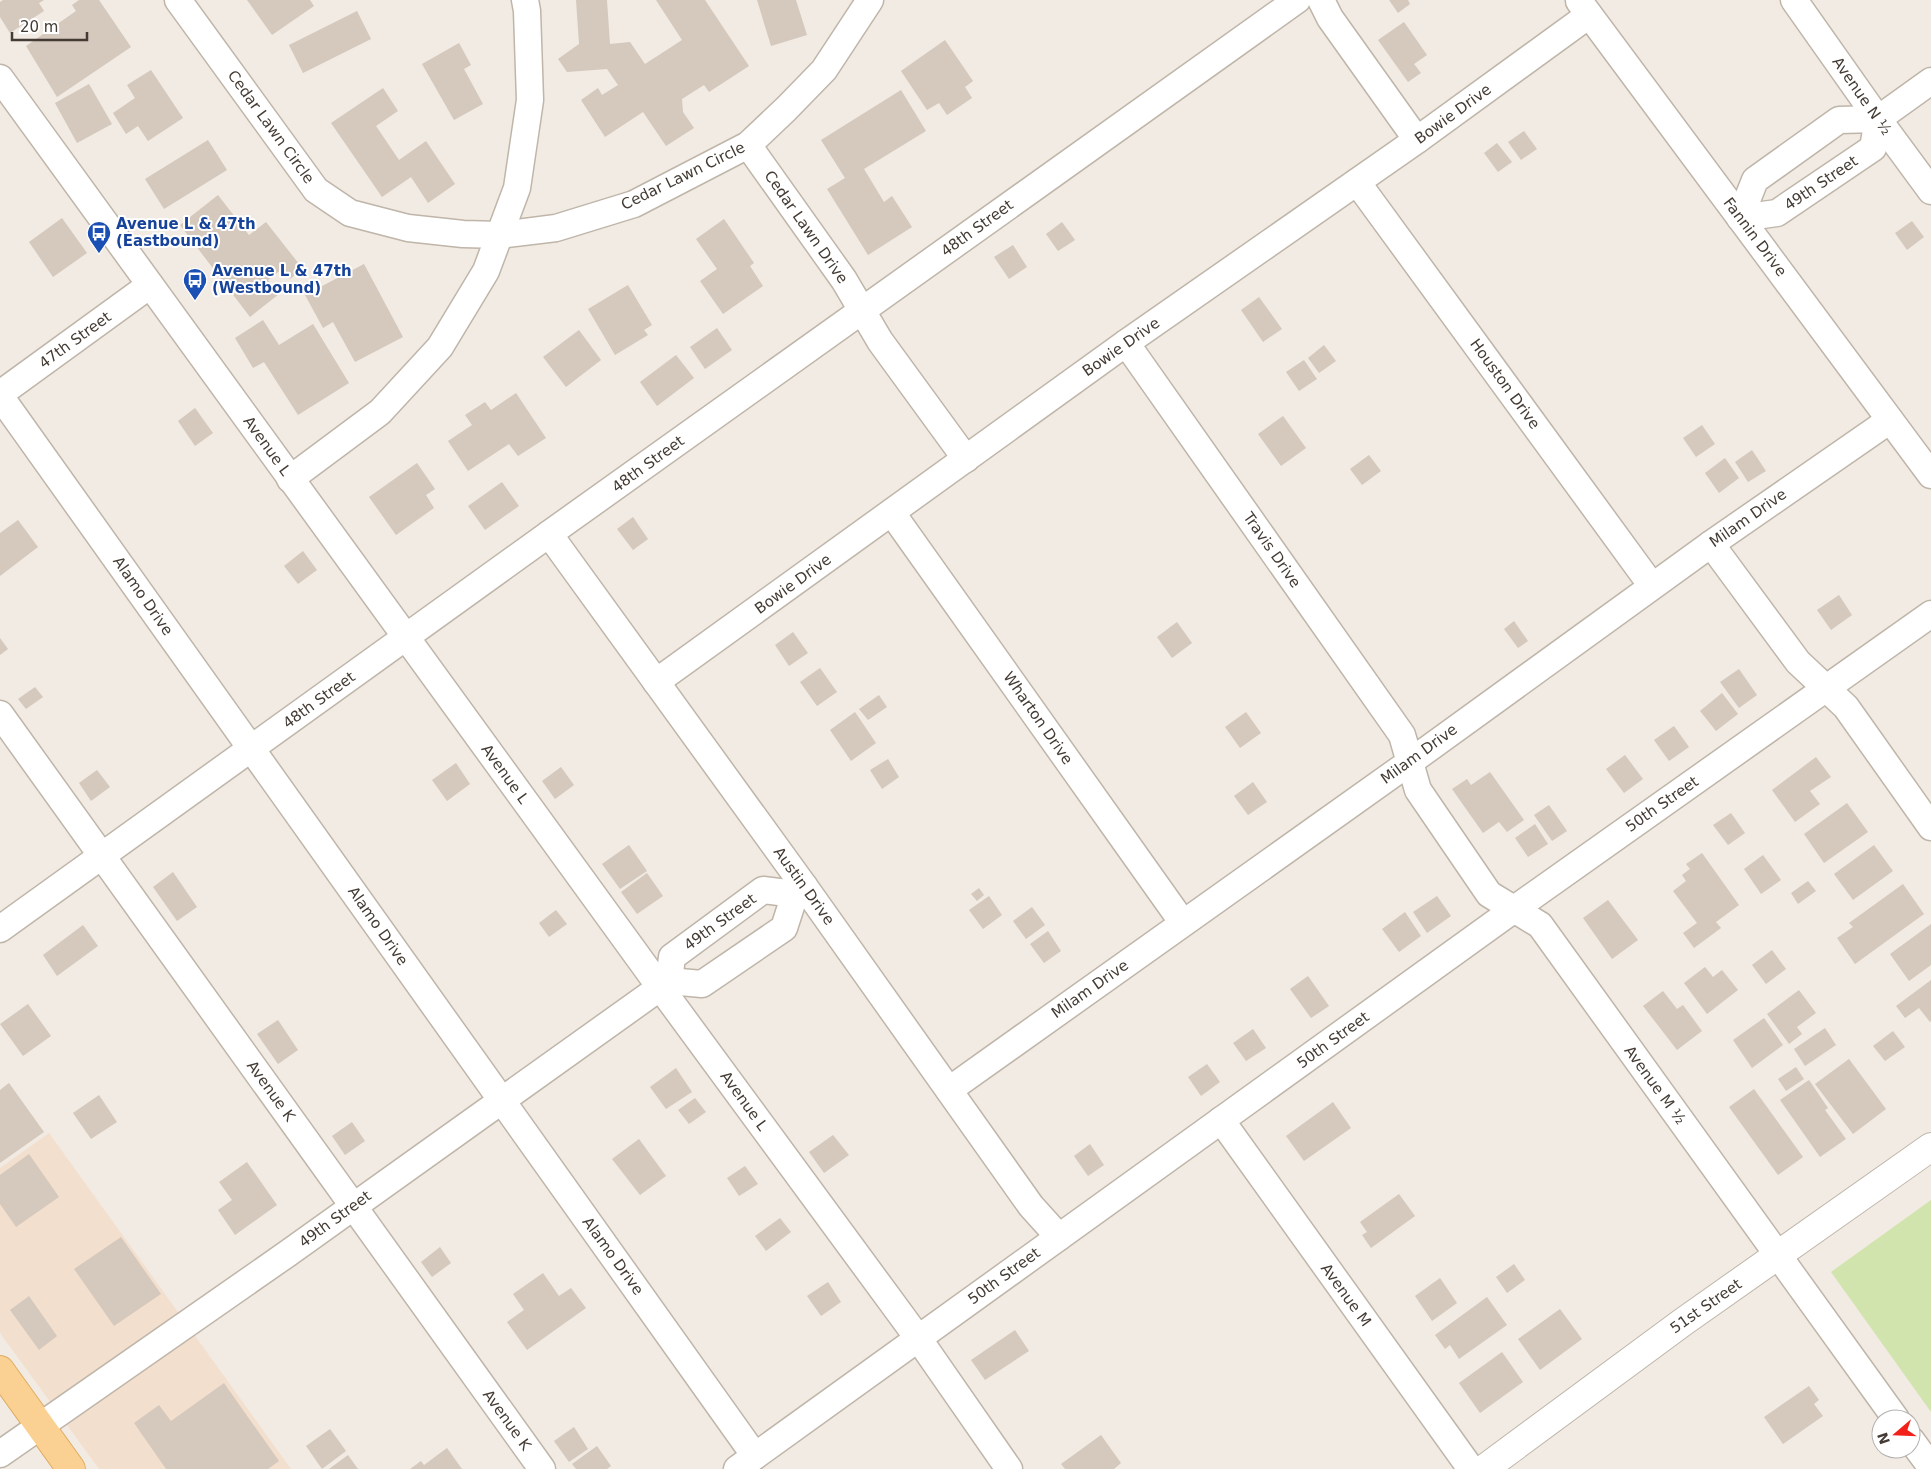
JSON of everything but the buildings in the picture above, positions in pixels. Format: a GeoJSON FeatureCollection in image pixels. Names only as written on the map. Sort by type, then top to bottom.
{"type":"FeatureCollection","features":[{"type":"Feature","properties":{"kind":"main road"},"geometry":{"type":"LineString","coordinates":[[0,1370],[71,1469]]}},
{"type":"Feature","properties":{"kind":"street","name":"Cedar Lawn Circle"},"geometry":{"type":"LineString","coordinates":[[178,0],[316,190],[350,213],[408,228],[463,234],[500,235],[556,228],[634,204],[748,145],[786,110],[824,70],[870,0]]}},
{"type":"Feature","properties":{"kind":"street"},"geometry":{"type":"LineString","coordinates":[[290,479],[380,412],[440,347],[486,271],[517,188],[530,100],[525,0]]}},
{"type":"Feature","properties":{"kind":"street","name":"48th Street"},"geometry":{"type":"LineString","coordinates":[[0,929],[1297,0]]}},
{"type":"Feature","properties":{"kind":"street"},"geometry":{"type":"LineString","coordinates":[[1322,0],[1330,18],[1417,140]]}},
{"type":"Feature","properties":{"kind":"street","name":"Avenue N ½"},"geometry":{"type":"LineString","coordinates":[[1794,0],[1931,191]]}},
{"type":"Feature","properties":{"kind":"street","name":"Bowie Drive"},"geometry":{"type":"LineString","coordinates":[[656,682],[1126,343],[1417,140],[1584,7]]}},
{"type":"Feature","properties":{"kind":"street","name":"Fannin Drive"},"geometry":{"type":"LineString","coordinates":[[1584,7],[1931,475]]}},
{"type":"Feature","properties":{"kind":"street","name":"Avenue L"},"geometry":{"type":"LineString","coordinates":[[0,78],[406,638],[664,984],[918,1338],[1009,1469]]}},
{"type":"Feature","properties":{"kind":"street"},"geometry":{"type":"LineString","coordinates":[[1740,218],[1755,180],[1839,120],[1878,119],[1931,81]]}},
{"type":"Feature","properties":{"kind":"street","name":"49th Street"},"geometry":{"type":"LineString","coordinates":[[1740,218],[1777,213],[1873,148],[1878,119]]}},
{"type":"Feature","properties":{"kind":"street","name":"Cedar Lawn Drive"},"geometry":{"type":"LineString","coordinates":[[748,145],[844,280],[862,311]]}},
{"type":"Feature","properties":{"kind":"street","name":"Houston Drive"},"geometry":{"type":"LineString","coordinates":[[1357,182],[1652,586]]}},
{"type":"Feature","properties":{"kind":"street","name":"47th Street"},"geometry":{"type":"LineString","coordinates":[[0,395],[150,286]]}},
{"type":"Feature","properties":{"kind":"street"},"geometry":{"type":"LineString","coordinates":[[862,311],[880,341],[966,459]]}},
{"type":"Feature","properties":{"kind":"street","name":"Travis Drive"},"geometry":{"type":"LineString","coordinates":[[1126,343],[1402,735],[1410,762]]}},
{"type":"Feature","properties":{"kind":"street","name":"Alamo Drive"},"geometry":{"type":"LineString","coordinates":[[0,395],[502,1100],[746,1462]]}},
{"type":"Feature","properties":{"kind":"street","name":"Milam Drive"},"geometry":{"type":"LineString","coordinates":[[949,1090],[1410,762],[1652,586],[1890,420]]}},
{"type":"Feature","properties":{"kind":"street","name":"Wharton Drive"},"geometry":{"type":"LineString","coordinates":[[892,513],[1183,922]]}},
{"type":"Feature","properties":{"kind":"street","name":"Austin Drive"},"geometry":{"type":"LineString","coordinates":[[549,534],[656,682],[800,890],[949,1090],[1031,1206],[1059,1237]]}},
{"type":"Feature","properties":{"kind":"street"},"geometry":{"type":"LineString","coordinates":[[1711,544],[1798,662],[1846,708],[1931,827]]}},
{"type":"Feature","properties":{"kind":"street","name":"50th Street"},"geometry":{"type":"LineString","coordinates":[[746,1462],[1513,910],[1931,614]]}},
{"type":"Feature","properties":{"kind":"street","name":"Avenue K"},"geometry":{"type":"LineString","coordinates":[[0,714],[542,1469]]}},
{"type":"Feature","properties":{"kind":"street","name":"Avenue M ½"},"geometry":{"type":"LineString","coordinates":[[1410,762],[1418,790],[1489,894],[1540,925],[1889,1409]]}},
{"type":"Feature","properties":{"kind":"street","name":"49th Street"},"geometry":{"type":"LineString","coordinates":[[0,1454],[354,1206],[664,984],[672,957],[764,890],[800,890]]}},
{"type":"Feature","properties":{"kind":"street"},"geometry":{"type":"LineString","coordinates":[[664,984],[702,984],[784,928],[800,890]]}},
{"type":"Feature","properties":{"kind":"street","name":"Avenue M"},"geometry":{"type":"LineString","coordinates":[[1221,1120],[1471,1469]]}},
{"type":"Feature","properties":{"kind":"street","name":"51st Street"},"geometry":{"type":"LineString","coordinates":[[1484,1469],[1683,1322],[1931,1147]]}},
{"type":"Feature","properties":{"kind":"street"},"geometry":{"type":"LineString","coordinates":[[1921,1454],[1931,1467]]}},
{"type":"Feature","properties":{"kind":"shaded area"},"geometry":{"type":"Polygon","coordinates":[[[49,1133],[291,1469],[99,1469],[0,1333],[0,1168],[49,1133]]]}},
{"type":"Feature","properties":{"kind":"green space"},"geometry":{"type":"Polygon","coordinates":[[[1931,1200],[1931,1412],[1831,1272],[1931,1200]]]}},
{"type":"Feature","properties":{"kind":"place","name":"Avenue L & 47th (Eastbound)"},"geometry":{"type":"Point","coordinates":[99,254]}},
{"type":"Feature","properties":{"kind":"place","name":"Avenue L & 47th (Westbound)"},"geometry":{"type":"Point","coordinates":[195,301]}}]}
